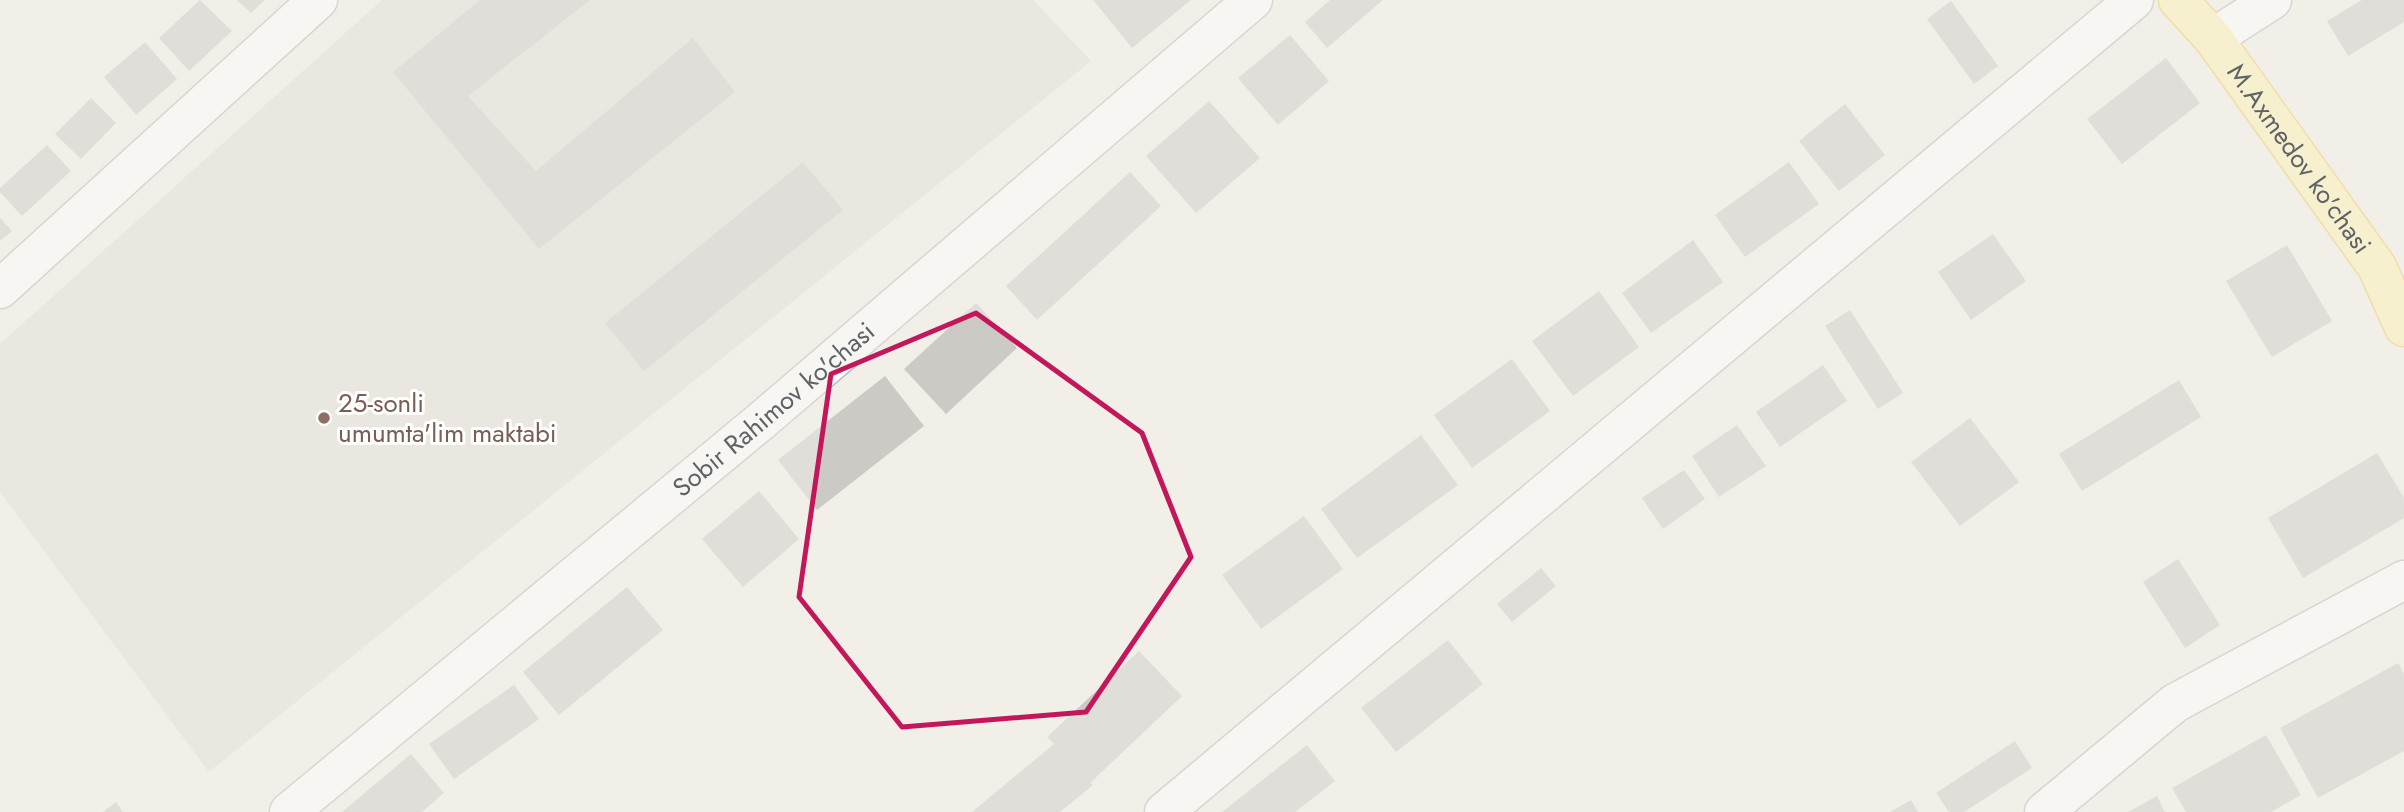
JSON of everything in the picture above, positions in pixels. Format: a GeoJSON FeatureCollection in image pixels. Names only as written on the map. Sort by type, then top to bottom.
{"type":"FeatureCollection","features":[{"type":"Feature","properties":{"kind":"main road","name":"M.Axmedov ko'chasi"},"geometry":{"type":"LineString","coordinates":[[2178,0],[2213,38],[2377,267],[2404,327]]}},
{"type":"Feature","properties":{"kind":"street"},"geometry":{"type":"LineString","coordinates":[[0,289],[318,0]]}},
{"type":"Feature","properties":{"kind":"street","name":"Sobir Rahimov ko'chasi"},"geometry":{"type":"LineString","coordinates":[[289,812],[760,422],[1253,0]]}},
{"type":"Feature","properties":{"kind":"street"},"geometry":{"type":"LineString","coordinates":[[1164,812],[2134,0]]}},
{"type":"Feature","properties":{"kind":"street"},"geometry":{"type":"LineString","coordinates":[[2213,38],[2272,0]]}},
{"type":"Feature","properties":{"kind":"street"},"geometry":{"type":"LineString","coordinates":[[2044,812],[2175,702],[2404,580]]}},
{"type":"Feature","properties":{"kind":"highlighted area"},"geometry":{"type":"Polygon","coordinates":[[[976,313],[1142,433],[1191,557],[1086,712],[902,727],[799,597],[831,374],[976,313]]]}},
{"type":"Feature","properties":{"kind":"shaded area","name":"25-sonli umumta'lim maktabi"},"geometry":{"type":"Polygon","coordinates":[[[382,0],[1033,0],[1091,61],[209,772],[0,492],[0,344],[382,0]]]}},
{"type":"Feature","properties":{"kind":"building"},"geometry":{"type":"Polygon","coordinates":[[[200,0],[232,31],[189,71],[159,38],[200,0]]]}},
{"type":"Feature","properties":{"kind":"building"},"geometry":{"type":"Polygon","coordinates":[[[237,0],[265,0],[251,13],[237,0]]]}},
{"type":"Feature","properties":{"kind":"building"},"geometry":{"type":"Polygon","coordinates":[[[480,0],[590,0],[468,96],[536,171],[693,38],[735,92],[539,249],[393,72],[480,0]]]}},
{"type":"Feature","properties":{"kind":"building"},"geometry":{"type":"Polygon","coordinates":[[[1093,0],[1191,0],[1132,48],[1093,0]]]}},
{"type":"Feature","properties":{"kind":"building"},"geometry":{"type":"Polygon","coordinates":[[[1330,0],[1383,0],[1327,48],[1305,22],[1330,0]]]}},
{"type":"Feature","properties":{"kind":"building"},"geometry":{"type":"Polygon","coordinates":[[[2362,0],[2404,0],[2404,22],[2348,56],[2327,21],[2362,0]]]}},
{"type":"Feature","properties":{"kind":"building"},"geometry":{"type":"Polygon","coordinates":[[[1951,1],[1998,66],[1974,84],[1927,19],[1951,1]]]}},
{"type":"Feature","properties":{"kind":"building"},"geometry":{"type":"Polygon","coordinates":[[[1290,35],[1329,81],[1278,125],[1238,78],[1290,35]]]}},
{"type":"Feature","properties":{"kind":"building"},"geometry":{"type":"Polygon","coordinates":[[[145,42],[177,79],[136,115],[104,77],[145,42]]]}},
{"type":"Feature","properties":{"kind":"building"},"geometry":{"type":"Polygon","coordinates":[[[2166,58],[2200,103],[2122,164],[2087,119],[2166,58]]]}},
{"type":"Feature","properties":{"kind":"building"},"geometry":{"type":"Polygon","coordinates":[[[91,98],[116,123],[81,159],[55,134],[91,98]]]}},
{"type":"Feature","properties":{"kind":"building"},"geometry":{"type":"Polygon","coordinates":[[[1209,101],[1260,158],[1196,213],[1146,156],[1209,101]]]}},
{"type":"Feature","properties":{"kind":"building"},"geometry":{"type":"Polygon","coordinates":[[[1845,104],[1885,155],[1839,191],[1799,141],[1845,104]]]}},
{"type":"Feature","properties":{"kind":"building"},"geometry":{"type":"Polygon","coordinates":[[[47,145],[71,171],[22,216],[0,192],[0,188],[47,145]]]}},
{"type":"Feature","properties":{"kind":"building"},"geometry":{"type":"Polygon","coordinates":[[[803,162],[843,210],[644,371],[605,323],[803,162]]]}},
{"type":"Feature","properties":{"kind":"building"},"geometry":{"type":"Polygon","coordinates":[[[1789,162],[1819,204],[1745,257],[1715,215],[1789,162]]]}},
{"type":"Feature","properties":{"kind":"building"},"geometry":{"type":"Polygon","coordinates":[[[1130,172],[1161,206],[1037,320],[1006,286],[1130,172]]]}},
{"type":"Feature","properties":{"kind":"building"},"geometry":{"type":"Polygon","coordinates":[[[0,218],[12,231],[0,241],[0,218]]]}},
{"type":"Feature","properties":{"kind":"building"},"geometry":{"type":"Polygon","coordinates":[[[1993,234],[2026,281],[1971,320],[1938,272],[1993,234]]]}},
{"type":"Feature","properties":{"kind":"building"},"geometry":{"type":"Polygon","coordinates":[[[1693,240],[1723,282],[1651,333],[1622,293],[1693,240]]]}},
{"type":"Feature","properties":{"kind":"building"},"geometry":{"type":"Polygon","coordinates":[[[2287,245],[2332,321],[2272,357],[2226,281],[2287,245]]]}},
{"type":"Feature","properties":{"kind":"building"},"geometry":{"type":"Polygon","coordinates":[[[1599,291],[1639,347],[1573,396],[1532,341],[1599,291]]]}},
{"type":"Feature","properties":{"kind":"building"},"geometry":{"type":"Polygon","coordinates":[[[976,303],[1017,348],[946,414],[904,369],[976,303]]]}},
{"type":"Feature","properties":{"kind":"building"},"geometry":{"type":"Polygon","coordinates":[[[1850,310],[1903,393],[1878,409],[1825,326],[1850,310]]]}},
{"type":"Feature","properties":{"kind":"building"},"geometry":{"type":"Polygon","coordinates":[[[1512,359],[1550,411],[1472,468],[1434,415],[1512,359]]]}},
{"type":"Feature","properties":{"kind":"building"},"geometry":{"type":"Polygon","coordinates":[[[1823,365],[1847,401],[1780,447],[1756,412],[1823,365]]]}},
{"type":"Feature","properties":{"kind":"building"},"geometry":{"type":"Polygon","coordinates":[[[885,376],[924,426],[817,510],[778,460],[885,376]]]}},
{"type":"Feature","properties":{"kind":"building"},"geometry":{"type":"Polygon","coordinates":[[[2179,380],[2201,417],[2082,491],[2059,454],[2179,380]]]}},
{"type":"Feature","properties":{"kind":"building"},"geometry":{"type":"Polygon","coordinates":[[[1970,418],[2019,482],[1960,526],[1911,462],[1970,418]]]}},
{"type":"Feature","properties":{"kind":"building"},"geometry":{"type":"Polygon","coordinates":[[[1737,425],[1766,466],[1719,497],[1692,456],[1737,425]]]}},
{"type":"Feature","properties":{"kind":"building"},"geometry":{"type":"Polygon","coordinates":[[[1421,435],[1458,485],[1357,558],[1321,509],[1421,435]]]}},
{"type":"Feature","properties":{"kind":"building"},"geometry":{"type":"Polygon","coordinates":[[[2377,453],[2404,498],[2404,518],[2303,578],[2268,518],[2377,453]]]}},
{"type":"Feature","properties":{"kind":"building"},"geometry":{"type":"Polygon","coordinates":[[[1684,470],[1705,499],[1663,529],[1642,498],[1684,470]]]}},
{"type":"Feature","properties":{"kind":"building"},"geometry":{"type":"Polygon","coordinates":[[[759,491],[799,539],[743,587],[702,539],[759,491]]]}},
{"type":"Feature","properties":{"kind":"building"},"geometry":{"type":"Polygon","coordinates":[[[1304,516],[1343,569],[1261,629],[1222,575],[1304,516]]]}},
{"type":"Feature","properties":{"kind":"building"},"geometry":{"type":"Polygon","coordinates":[[[2178,559],[2220,625],[2185,648],[2143,582],[2178,559]]]}},
{"type":"Feature","properties":{"kind":"building"},"geometry":{"type":"Polygon","coordinates":[[[1541,568],[1556,586],[1512,622],[1497,604],[1541,568]]]}},
{"type":"Feature","properties":{"kind":"building"},"geometry":{"type":"Polygon","coordinates":[[[627,587],[663,630],[559,715],[523,672],[627,587]]]}},
{"type":"Feature","properties":{"kind":"building"},"geometry":{"type":"Polygon","coordinates":[[[1448,640],[1483,684],[1396,752],[1361,708],[1448,640]]]}},
{"type":"Feature","properties":{"kind":"building"},"geometry":{"type":"Polygon","coordinates":[[[1139,651],[1182,696],[1090,783],[1093,785],[1060,812],[972,812],[1054,744],[1047,737],[1139,651]]]}},
{"type":"Feature","properties":{"kind":"building"},"geometry":{"type":"Polygon","coordinates":[[[2398,663],[2404,674],[2404,751],[2318,798],[2280,728],[2398,663]]]}},
{"type":"Feature","properties":{"kind":"building"},"geometry":{"type":"Polygon","coordinates":[[[514,685],[539,719],[454,779],[429,744],[514,685]]]}},
{"type":"Feature","properties":{"kind":"building"},"geometry":{"type":"Polygon","coordinates":[[[2266,735],[2301,795],[2271,812],[2186,812],[2172,788],[2266,735]]]}},
{"type":"Feature","properties":{"kind":"building"},"geometry":{"type":"Polygon","coordinates":[[[2015,741],[2032,768],[1964,812],[1949,812],[1936,793],[2015,741]]]}},
{"type":"Feature","properties":{"kind":"building"},"geometry":{"type":"Polygon","coordinates":[[[1307,745],[1335,781],[1295,812],[1222,812],[1307,745]]]}},
{"type":"Feature","properties":{"kind":"building"},"geometry":{"type":"Polygon","coordinates":[[[411,754],[444,793],[422,812],[342,812],[411,754]]]}},
{"type":"Feature","properties":{"kind":"building"},"geometry":{"type":"Polygon","coordinates":[[[2157,796],[2165,812],[2128,812],[2157,796]]]}},
{"type":"Feature","properties":{"kind":"building"},"geometry":{"type":"Polygon","coordinates":[[[1911,800],[1918,812],[1890,812],[1911,800]]]}},
{"type":"Feature","properties":{"kind":"building"},"geometry":{"type":"Polygon","coordinates":[[[116,802],[123,812],[103,812],[116,802]]]}},
{"type":"Feature","properties":{"kind":"place","name":"25-sonli umumta'lim maktabi"},"geometry":{"type":"Point","coordinates":[324,418]}}]}
